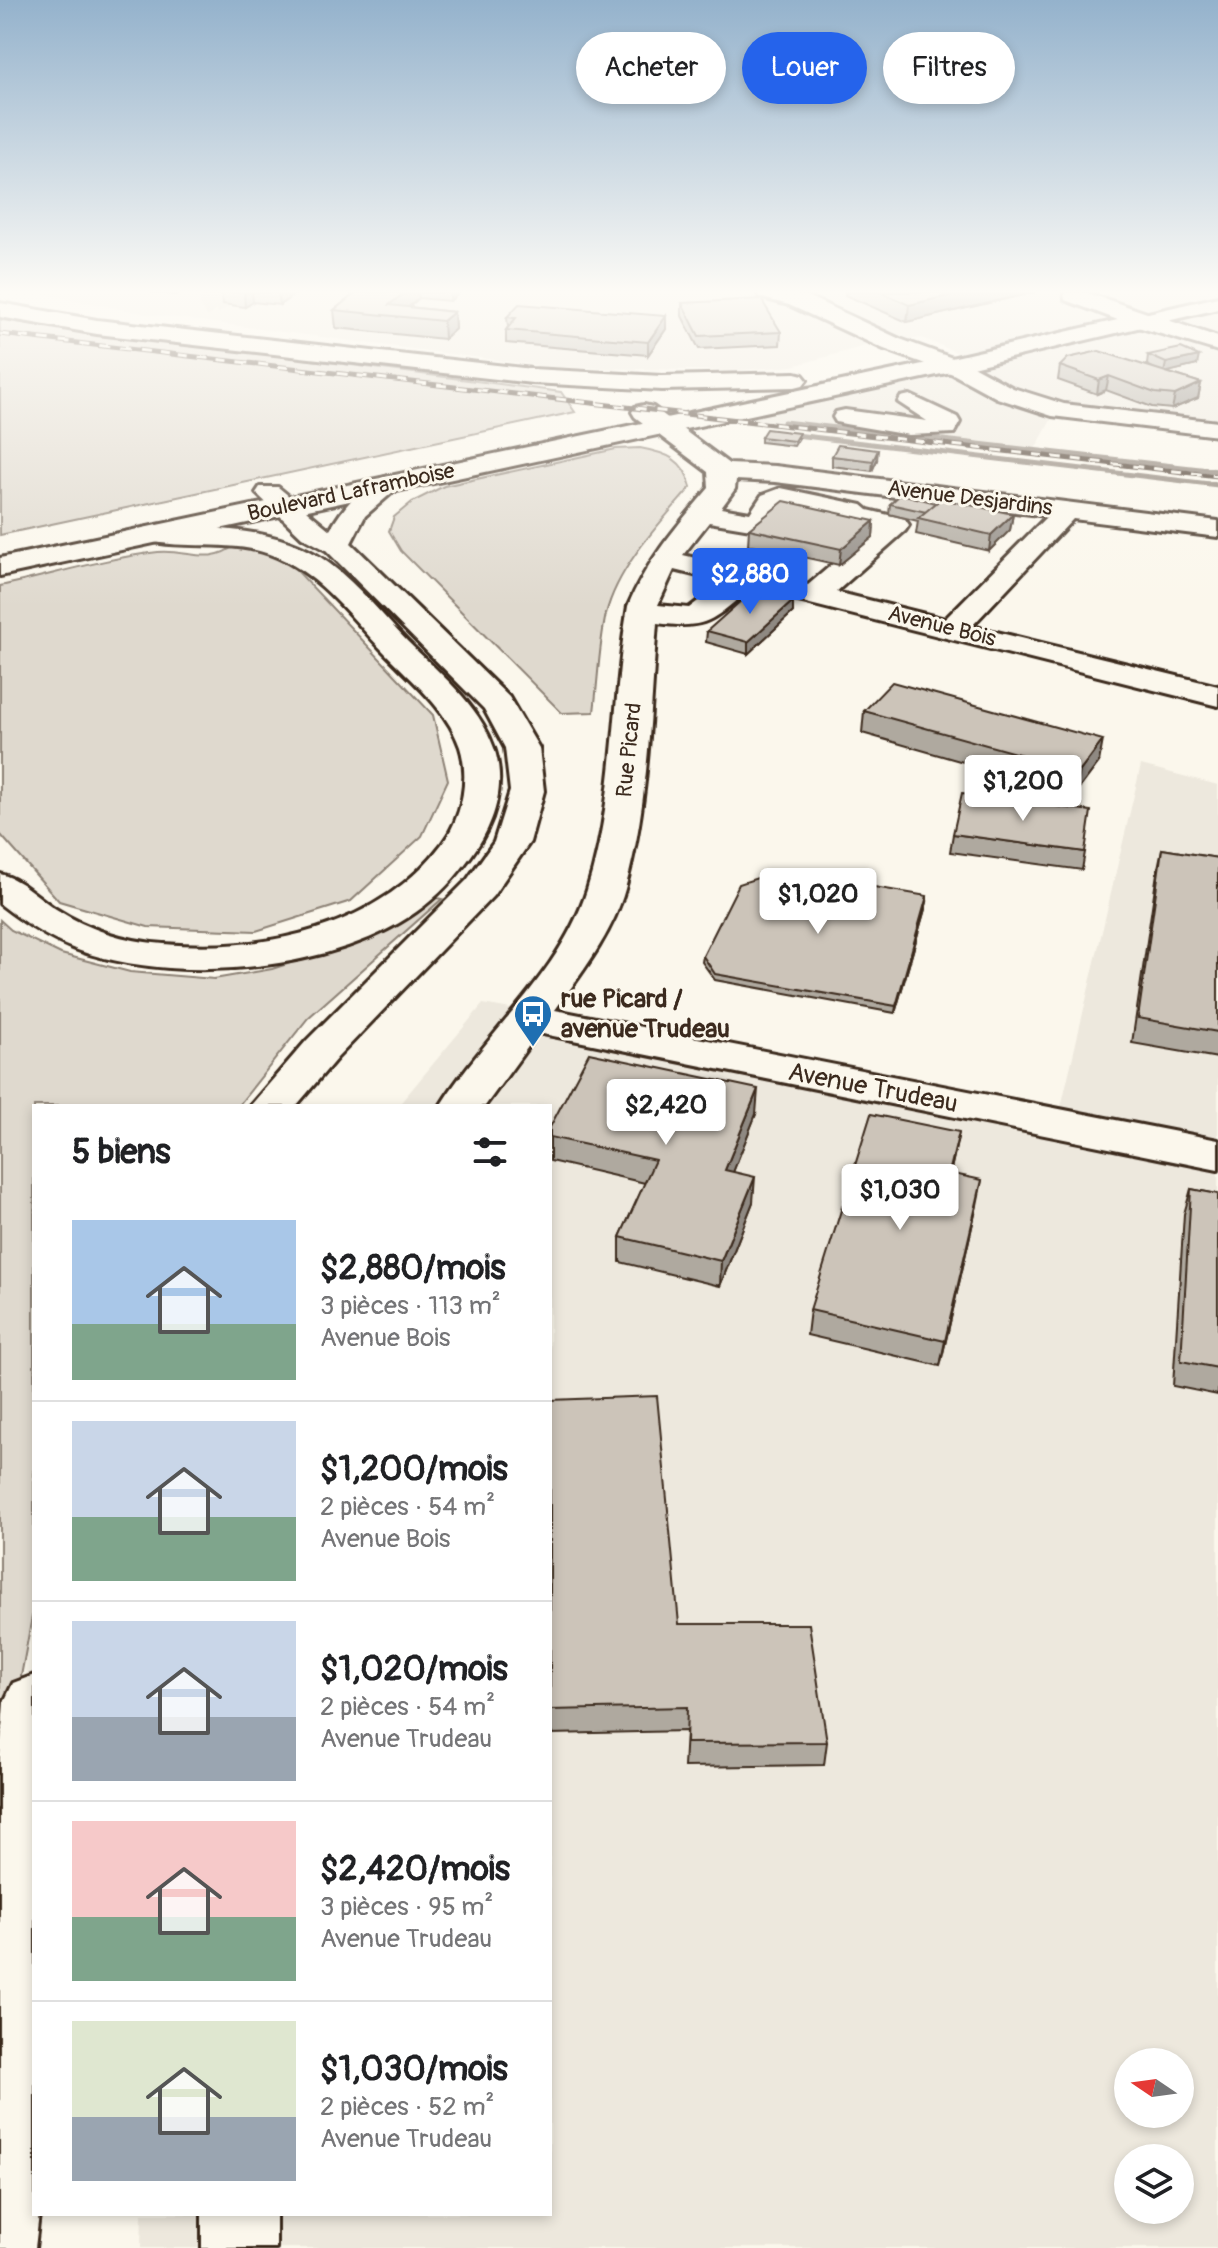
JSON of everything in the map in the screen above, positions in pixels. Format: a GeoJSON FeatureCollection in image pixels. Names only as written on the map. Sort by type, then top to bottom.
{"type":"FeatureCollection","features":[{"type":"Feature","properties":{"kind":"main road"},"geometry":{"type":"LineString","coordinates":[[618,397],[688,445],[742,464]]}},
{"type":"Feature","properties":{"kind":"main road","name":"Boulevard Laframboise"},"geometry":{"type":"LineString","coordinates":[[0,567],[156,534],[276,500],[389,484],[733,397]]}},
{"type":"Feature","properties":{"kind":"main road","name":"Boulevard Laframboise"},"geometry":{"type":"LineString","coordinates":[[0,552],[276,500],[653,419],[775,397]]}},
{"type":"Feature","properties":{"kind":"main road"},"geometry":{"type":"LineString","coordinates":[[1017,397],[1061,411],[1218,429]]}},
{"type":"Feature","properties":{"kind":"main road"},"geometry":{"type":"LineString","coordinates":[[845,417],[909,428],[945,428],[948,422],[910,402]]}},
{"type":"Feature","properties":{"kind":"main road"},"geometry":{"type":"LineString","coordinates":[[688,445],[727,437]]}},
{"type":"Feature","properties":{"kind":"main road","name":"Avenue Desjardins"},"geometry":{"type":"LineString","coordinates":[[742,464],[877,487],[1218,529]]}},
{"type":"Feature","properties":{"kind":"main road","name":"Rue Picard"},"geometry":{"type":"LineString","coordinates":[[464,1104],[529,1018],[586,934],[611,876],[627,777],[642,612],[652,583],[666,559],[742,464]]}},
{"type":"Feature","properties":{"kind":"main road"},"geometry":{"type":"LineString","coordinates":[[336,544],[354,511],[389,484]]}},
{"type":"Feature","properties":{"kind":"main road"},"geometry":{"type":"LineString","coordinates":[[852,511],[877,487]]}},
{"type":"Feature","properties":{"kind":"main road"},"geometry":{"type":"LineString","coordinates":[[704,513],[757,522],[772,501],[781,496],[852,511],[858,516],[895,525],[816,594]]}},
{"type":"Feature","properties":{"kind":"main road"},"geometry":{"type":"LineString","coordinates":[[274,1104],[322,1049],[480,888],[512,842],[527,791],[522,748],[498,704],[336,544],[312,531],[276,500]]}},
{"type":"Feature","properties":{"kind":"main road"},"geometry":{"type":"LineString","coordinates":[[953,628],[1059,519],[1064,510]]}},
{"type":"Feature","properties":{"kind":"main road"},"geometry":{"type":"LineString","coordinates":[[0,885],[53,924],[104,945],[174,956],[260,952],[333,936],[404,903],[442,871],[461,847],[473,824],[481,791],[481,769],[476,747],[465,724],[431,684],[320,571],[294,554],[263,543],[156,534]]}},
{"type":"Feature","properties":{"kind":"main road","name":"Avenue Bois"},"geometry":{"type":"LineString","coordinates":[[666,559],[1218,696]]}},
{"type":"Feature","properties":{"kind":"main road"},"geometry":{"type":"LineString","coordinates":[[642,612],[686,618],[698,616],[747,577]]}},
{"type":"Feature","properties":{"kind":"main road","name":"Avenue Trudeau"},"geometry":{"type":"LineString","coordinates":[[529,1018],[1218,1155]]}},
{"type":"Feature","properties":{"kind":"main road"},"geometry":{"type":"LineString","coordinates":[[0,2243],[32,1734]]}},
{"type":"Feature","properties":{"kind":"main road"},"geometry":{"type":"LineString","coordinates":[[239,2216],[239,2248]]}},
{"type":"Feature","properties":{"kind":"shaded area"},"geometry":{"type":"Polygon","coordinates":[[[0,397],[564,397],[575,412],[0,535],[0,397]]]}},
{"type":"Feature","properties":{"kind":"shaded area"},"geometry":{"type":"Polygon","coordinates":[[[847,397],[1218,397],[1218,429],[1056,411],[1033,453],[744,419],[847,397]]]}},
{"type":"Feature","properties":{"kind":"shaded area"},"geometry":{"type":"Polygon","coordinates":[[[640,448],[673,459],[684,470],[691,487],[641,546],[612,596],[602,638],[594,712],[562,713],[401,551],[389,531],[394,517],[412,502],[444,486],[616,449],[640,448]]]}},
{"type":"Feature","properties":{"kind":"shaded area"},"geometry":{"type":"Polygon","coordinates":[[[235,545],[263,550],[287,560],[433,715],[448,780],[422,836],[351,901],[256,931],[148,927],[59,901],[0,834],[0,586],[138,555],[168,552],[207,556],[235,545]]]}},
{"type":"Feature","properties":{"kind":"shaded area"},"geometry":{"type":"Polygon","coordinates":[[[1141,765],[1218,785],[1218,2248],[141,2248],[142,2216],[552,2216],[552,1104],[400,1104],[483,1004],[1061,1107],[1141,765]]]}},
{"type":"Feature","properties":{"kind":"shaded area"},"geometry":{"type":"Polygon","coordinates":[[[432,897],[442,899],[308,1018],[240,1104],[32,1104],[32,1617],[17,1698],[0,1705],[0,920],[11,930],[61,954],[130,972],[214,979],[272,969],[352,943],[432,897]]]}},
{"type":"Feature","properties":{"kind":"building"},"geometry":{"type":"Polygon","coordinates":[[[766,429],[799,433],[794,441],[761,437],[766,429]]]}},
{"type":"Feature","properties":{"kind":"building"},"geometry":{"type":"Polygon","coordinates":[[[838,445],[878,450],[873,461],[832,456],[838,445]]]}},
{"type":"Feature","properties":{"kind":"building"},"geometry":{"type":"Polygon","coordinates":[[[901,494],[936,503],[926,512],[890,504],[901,494]]]}},
{"type":"Feature","properties":{"kind":"building"},"geometry":{"type":"Polygon","coordinates":[[[941,499],[1013,514],[991,535],[918,518],[941,499]]]}},
{"type":"Feature","properties":{"kind":"building"},"geometry":{"type":"Polygon","coordinates":[[[784,501],[874,521],[841,549],[749,529],[784,501]]]}},
{"type":"Feature","properties":{"kind":"building"},"geometry":{"type":"Polygon","coordinates":[[[752,591],[793,601],[748,642],[707,631],[752,591]]]}},
{"type":"Feature","properties":{"kind":"building"},"geometry":{"type":"Polygon","coordinates":[[[892,682],[1103,740],[1080,771],[864,711],[892,682]]]}},
{"type":"Feature","properties":{"kind":"building"},"geometry":{"type":"Polygon","coordinates":[[[962,793],[1091,811],[1085,852],[953,834],[962,793]]]}},
{"type":"Feature","properties":{"kind":"building"},"geometry":{"type":"Polygon","coordinates":[[[1162,849],[1218,858],[1218,1032],[1138,1018],[1162,849]]]}},
{"type":"Feature","properties":{"kind":"building"},"geometry":{"type":"Polygon","coordinates":[[[786,872],[927,896],[896,1006],[715,974],[703,956],[739,884],[786,872]]]}},
{"type":"Feature","properties":{"kind":"building"},"geometry":{"type":"Polygon","coordinates":[[[589,1053],[758,1089],[725,1170],[755,1177],[721,1261],[620,1237],[655,1160],[552,1137],[552,1123],[589,1053]]]}},
{"type":"Feature","properties":{"kind":"building"},"geometry":{"type":"Polygon","coordinates":[[[871,1114],[959,1132],[949,1173],[982,1180],[945,1341],[810,1310],[871,1114]]]}},
{"type":"Feature","properties":{"kind":"building"},"geometry":{"type":"Polygon","coordinates":[[[1191,1189],[1218,1194],[1218,1368],[1181,1361],[1191,1189]]]}},
{"type":"Feature","properties":{"kind":"building"},"geometry":{"type":"Polygon","coordinates":[[[657,1396],[679,1624],[809,1624],[827,1742],[686,1743],[687,1707],[552,1710],[552,1400],[657,1396]]]}},
{"type":"Feature","properties":{"kind":"waterway"},"geometry":{"type":"LineString","coordinates":[[784,422],[1218,471]]}},
{"type":"Feature","properties":{"kind":"waterway"},"geometry":{"type":"LineString","coordinates":[[787,434],[1218,485]]}},
{"type":"Feature","properties":{"kind":"railway"},"geometry":{"type":"LineString","coordinates":[[540,397],[1218,476]]}},
{"type":"Feature","properties":{"kind":"place","name":"rue Picard / avenue Trudeau"},"geometry":{"type":"Point","coordinates":[533,1048]}}]}
